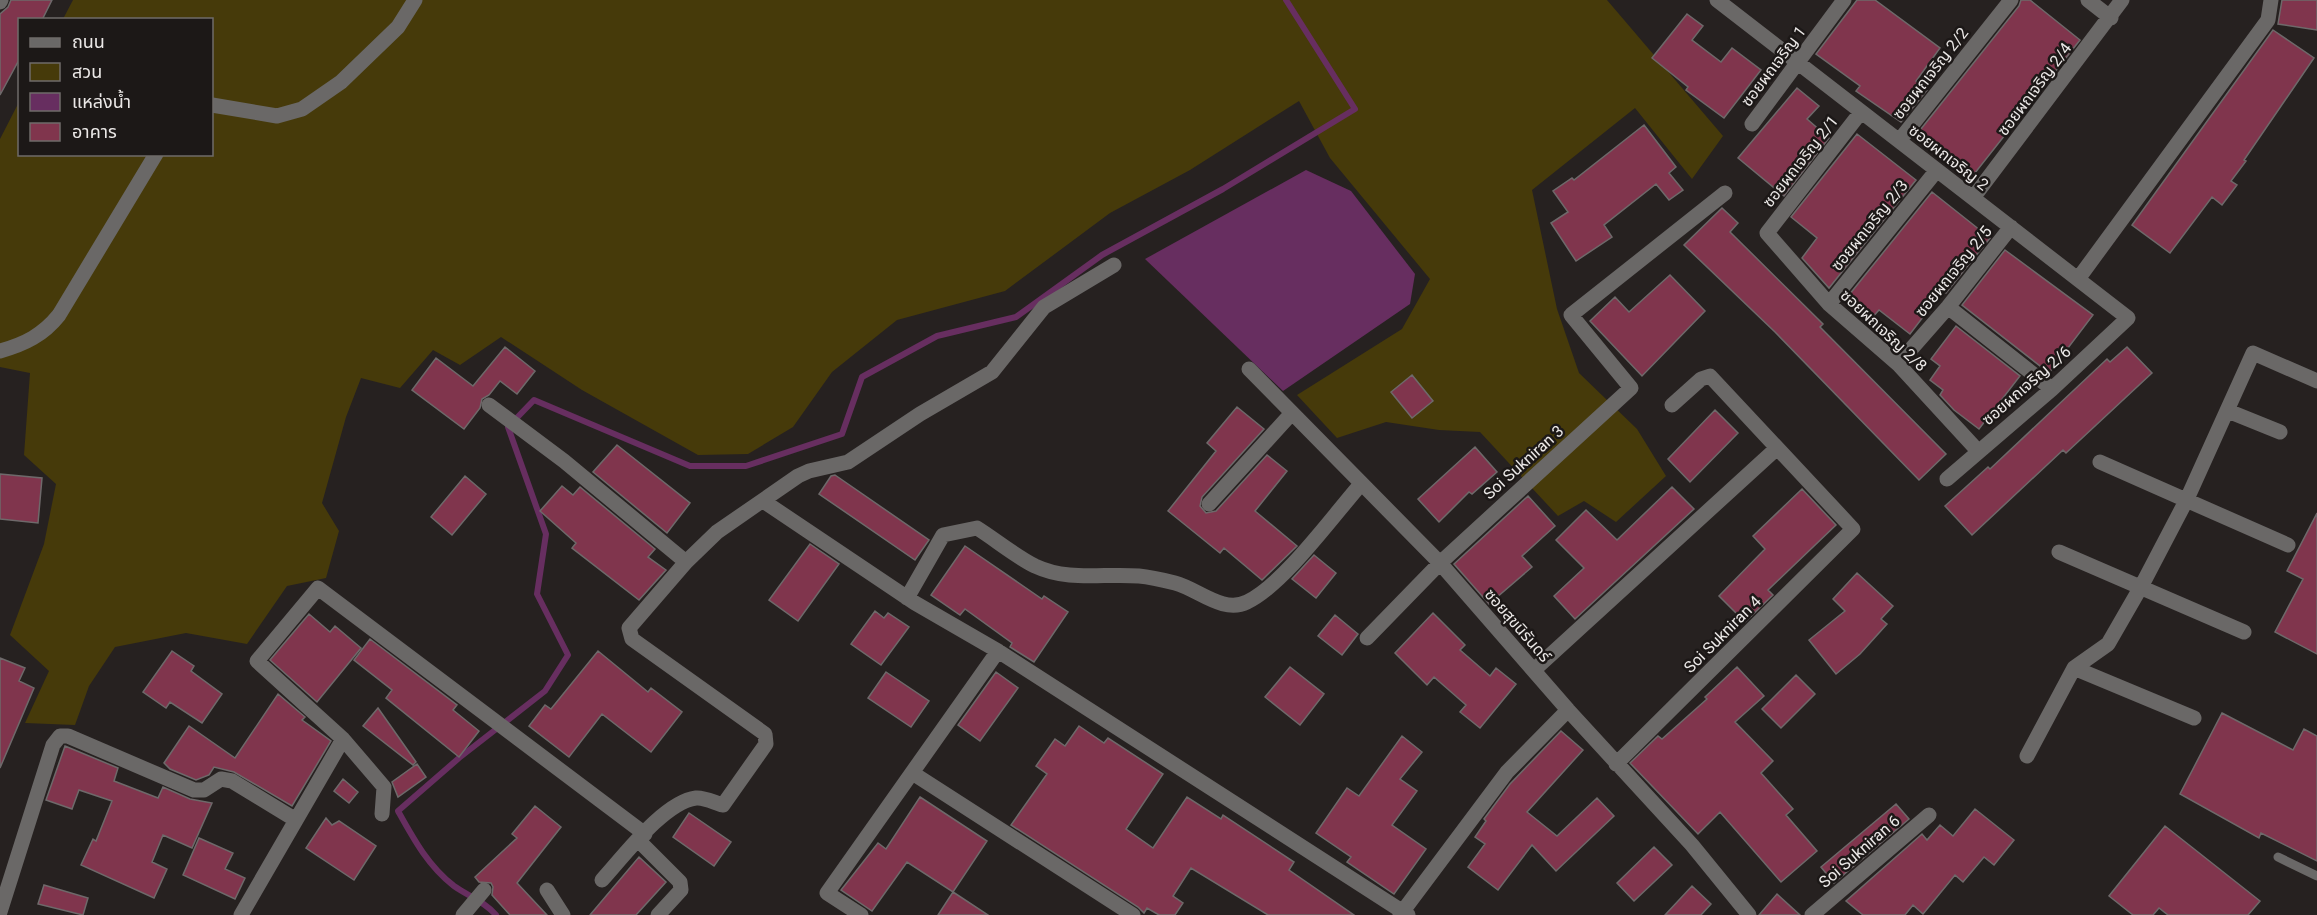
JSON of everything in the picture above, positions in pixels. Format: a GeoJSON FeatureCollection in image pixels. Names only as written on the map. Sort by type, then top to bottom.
{"type":"FeatureCollection","features":[{"type":"Feature","properties":{"kind":"street"},"geometry":{"type":"LineString","coordinates":[[213,105],[277,117],[302,109],[341,82],[398,27],[415,0]]}},
{"type":"Feature","properties":{"kind":"street","name":"ซอยผถเจริญ 2"},"geometry":{"type":"LineString","coordinates":[[1717,0],[2128,318]]}},
{"type":"Feature","properties":{"kind":"street","name":"ซอยผถเจริญ 1"},"geometry":{"type":"LineString","coordinates":[[1752,124],[1844,0]]}},
{"type":"Feature","properties":{"kind":"street","name":"ซอยผถเจริญ 2/2"},"geometry":{"type":"LineString","coordinates":[[1899,141],[2011,0]]}},
{"type":"Feature","properties":{"kind":"street"},"geometry":{"type":"LineString","coordinates":[[2088,0],[2111,18]]}},
{"type":"Feature","properties":{"kind":"street","name":"ซอยผถเจริญ 2/4"},"geometry":{"type":"LineString","coordinates":[[1973,198],[2111,18],[2122,0]]}},
{"type":"Feature","properties":{"kind":"street"},"geometry":{"type":"LineString","coordinates":[[2078,279],[2268,20],[2271,0]]}},
{"type":"Feature","properties":{"kind":"street","name":"ซอยผถเจริญ 2/1"},"geometry":{"type":"LineString","coordinates":[[1767,233],[1862,112]]}},
{"type":"Feature","properties":{"kind":"street"},"geometry":{"type":"LineString","coordinates":[[0,351],[31,340],[53,323],[155,156]]}},
{"type":"Feature","properties":{"kind":"street","name":"ซอยผถเจริญ 2/3"},"geometry":{"type":"LineString","coordinates":[[1829,304],[1937,170]]}},
{"type":"Feature","properties":{"kind":"street","name":"Soi Sukniran 3"},"geometry":{"type":"LineString","coordinates":[[1367,638],[1440,563],[1631,388],[1571,315],[1725,193]]}},
{"type":"Feature","properties":{"kind":"street","name":"ซอยผถเจริญ 2/5"},"geometry":{"type":"LineString","coordinates":[[1899,364],[1948,307],[2011,227]]}},
{"type":"Feature","properties":{"kind":"street","name":"ซอยผถเจริญ 2/8"},"geometry":{"type":"LineString","coordinates":[[1767,233],[1829,304],[1899,364],[1978,451]]}},
{"type":"Feature","properties":{"kind":"street"},"geometry":{"type":"LineString","coordinates":[[603,879],[663,816],[678,805],[697,798],[723,805],[766,744],[765,735],[632,639],[629,628],[686,562],[717,532],[809,471],[848,462],[920,414],[992,372],[1044,307],[1114,265]]}},
{"type":"Feature","properties":{"kind":"street"},"geometry":{"type":"LineString","coordinates":[[1948,307],[2052,389]]}},
{"type":"Feature","properties":{"kind":"street","name":"ซอยผถเจริญ 2/6"},"geometry":{"type":"LineString","coordinates":[[1947,479],[2052,389],[2128,318]]}},
{"type":"Feature","properties":{"kind":"street"},"geometry":{"type":"LineString","coordinates":[[2027,756],[2074,668],[2109,644],[2187,499],[2253,354],[2317,381]]}},
{"type":"Feature","properties":{"kind":"street","name":"ซอยสุขนิรันดร์"},"geometry":{"type":"LineString","coordinates":[[1249,369],[1440,563],[1616,764],[1692,845],[1749,915]]}},
{"type":"Feature","properties":{"kind":"street"},"geometry":{"type":"LineString","coordinates":[[1534,670],[1777,448],[1710,376],[1701,379],[1672,405]]}},
{"type":"Feature","properties":{"kind":"street"},"geometry":{"type":"LineString","coordinates":[[489,405],[686,562]]}},
{"type":"Feature","properties":{"kind":"street"},"geometry":{"type":"LineString","coordinates":[[2228,411],[2280,432]]}},
{"type":"Feature","properties":{"kind":"street"},"geometry":{"type":"LineString","coordinates":[[1209,504],[1291,414]]}},
{"type":"Feature","properties":{"kind":"street","name":"Soi Sukniran 4"},"geometry":{"type":"LineString","coordinates":[[1616,764],[1853,529],[1777,448]]}},
{"type":"Feature","properties":{"kind":"street"},"geometry":{"type":"LineString","coordinates":[[2100,462],[2288,545]]}},
{"type":"Feature","properties":{"kind":"street"},"geometry":{"type":"LineString","coordinates":[[907,598],[942,535],[977,528],[1035,566],[1070,576],[1138,576],[1189,587],[1221,604],[1235,606],[1261,594],[1282,574],[1361,484]]}},
{"type":"Feature","properties":{"kind":"street"},"geometry":{"type":"LineString","coordinates":[[763,501],[907,598],[998,651],[1404,914],[1507,772],[1568,710]]}},
{"type":"Feature","properties":{"kind":"street"},"geometry":{"type":"LineString","coordinates":[[2059,552],[2142,585],[2244,632]]}},
{"type":"Feature","properties":{"kind":"street"},"geometry":{"type":"LineString","coordinates":[[382,814],[384,787],[343,739],[257,661],[318,588],[474,707],[535,750],[642,837],[680,882],[681,890],[658,915]]}},
{"type":"Feature","properties":{"kind":"street"},"geometry":{"type":"LineString","coordinates":[[861,915],[828,892],[914,774],[998,651]]}},
{"type":"Feature","properties":{"kind":"street"},"geometry":{"type":"LineString","coordinates":[[2074,668],[2194,718]]}},
{"type":"Feature","properties":{"kind":"street"},"geometry":{"type":"LineString","coordinates":[[0,912],[53,745],[60,736],[68,736],[194,790],[204,790],[220,779],[232,781],[296,820]]}},
{"type":"Feature","properties":{"kind":"street"},"geometry":{"type":"LineString","coordinates":[[241,915],[343,739]]}},
{"type":"Feature","properties":{"kind":"street"},"geometry":{"type":"LineString","coordinates":[[914,774],[1133,915]]}},
{"type":"Feature","properties":{"kind":"street","name":"Soi Sukniran 6"},"geometry":{"type":"LineString","coordinates":[[1812,915],[1929,815]]}},
{"type":"Feature","properties":{"kind":"street"},"geometry":{"type":"LineString","coordinates":[[464,913],[484,890]]}},
{"type":"Feature","properties":{"kind":"street"},"geometry":{"type":"LineString","coordinates":[[547,890],[563,915]]}},
{"type":"Feature","properties":{"kind":"lane"},"geometry":{"type":"LineString","coordinates":[[2278,857],[2317,876]]}},
{"type":"Feature","properties":{"kind":"green space"},"geometry":{"type":"Polygon","coordinates":[[[73,0],[1607,0],[1723,136],[1692,179],[1635,108],[1532,190],[1557,309],[1579,373],[1637,429],[1666,476],[1616,522],[1584,501],[1558,516],[1480,432],[1439,430],[1386,422],[1337,438],[1297,395],[1402,329],[1430,279],[1330,158],[1299,101],[1190,170],[1110,213],[1005,291],[897,320],[832,372],[793,427],[748,454],[698,455],[582,390],[501,337],[460,365],[433,350],[400,388],[361,378],[346,417],[322,503],[339,531],[326,578],[287,586],[247,644],[186,633],[115,647],[89,686],[75,725],[25,723],[49,671],[10,635],[44,544],[56,484],[24,455],[30,373],[0,367],[0,139],[18,104],[18,156],[213,156],[213,18],[64,18],[73,0]]]}},
{"type":"Feature","properties":{"kind":"water"},"geometry":{"type":"Polygon","coordinates":[[[1306,170],[1351,191],[1415,274],[1410,304],[1283,391],[1145,259],[1306,170]]]}},
{"type":"Feature","properties":{"kind":"building"},"geometry":{"type":"Polygon","coordinates":[[[11,0],[52,0],[43,18],[18,18],[18,62],[0,95],[0,14],[8,7],[11,0]]]}},
{"type":"Feature","properties":{"kind":"building"},"geometry":{"type":"Polygon","coordinates":[[[1857,0],[1875,0],[1940,48],[1916,81],[1927,90],[1901,122],[1856,91],[1860,86],[1816,54],[1857,0]]]}},
{"type":"Feature","properties":{"kind":"building"},"geometry":{"type":"Polygon","coordinates":[[[2021,0],[2030,0],[2080,40],[1971,178],[1917,134],[2019,6],[2021,0]]]}},
{"type":"Feature","properties":{"kind":"building"},"geometry":{"type":"Polygon","coordinates":[[[2282,0],[2317,0],[2317,30],[2278,24],[2282,0]]]}},
{"type":"Feature","properties":{"kind":"building"},"geometry":{"type":"Polygon","coordinates":[[[1687,14],[1703,26],[1692,40],[1721,62],[1732,48],[1761,70],[1724,118],[1686,90],[1688,87],[1652,58],[1687,14]]]}},
{"type":"Feature","properties":{"kind":"building"},"geometry":{"type":"Polygon","coordinates":[[[2273,30],[2314,58],[2231,181],[2237,185],[2222,205],[2212,197],[2170,253],[2132,225],[2273,30]]]}},
{"type":"Feature","properties":{"kind":"building"},"geometry":{"type":"Polygon","coordinates":[[[1797,88],[1819,106],[1807,119],[1829,138],[1784,196],[1738,158],[1797,88]]]}},
{"type":"Feature","properties":{"kind":"building"},"geometry":{"type":"Polygon","coordinates":[[[1644,125],[1676,167],[1669,173],[1683,190],[1669,200],[1656,184],[1604,225],[1612,237],[1576,261],[1551,223],[1568,212],[1553,191],[1572,178],[1574,180],[1644,125]]]}},
{"type":"Feature","properties":{"kind":"building"},"geometry":{"type":"Polygon","coordinates":[[[1857,134],[1916,180],[1829,288],[1802,258],[1817,238],[1791,217],[1857,134]]]}},
{"type":"Feature","properties":{"kind":"building"},"geometry":{"type":"Polygon","coordinates":[[[1932,192],[1990,238],[1946,293],[1943,291],[1910,334],[1879,310],[1870,320],[1845,300],[1932,192]]]}},
{"type":"Feature","properties":{"kind":"building"},"geometry":{"type":"Polygon","coordinates":[[[1722,208],[1738,223],[1730,232],[1823,324],[1820,327],[1946,454],[1919,480],[1775,332],[1684,245],[1722,208]]]}},
{"type":"Feature","properties":{"kind":"building"},"geometry":{"type":"Polygon","coordinates":[[[2005,250],[2093,315],[2049,373],[1962,305],[2005,250]]]}},
{"type":"Feature","properties":{"kind":"building"},"geometry":{"type":"Polygon","coordinates":[[[1670,275],[1705,311],[1642,376],[1590,321],[1615,297],[1629,312],[1670,275]]]}},
{"type":"Feature","properties":{"kind":"building"},"geometry":{"type":"Polygon","coordinates":[[[1956,326],[2020,376],[1979,429],[1954,410],[1940,395],[1943,390],[1930,380],[1940,366],[1931,359],[1956,326]]]}},
{"type":"Feature","properties":{"kind":"building"},"geometry":{"type":"Polygon","coordinates":[[[505,347],[535,371],[517,394],[500,381],[489,395],[482,399],[480,408],[464,429],[412,390],[436,358],[473,386],[505,347]]]}},
{"type":"Feature","properties":{"kind":"building"},"geometry":{"type":"Polygon","coordinates":[[[2127,347],[2152,373],[2066,453],[2063,450],[1972,535],[1945,506],[1988,467],[1990,469],[2107,359],[2110,362],[2127,347]]]}},
{"type":"Feature","properties":{"kind":"building"},"geometry":{"type":"Polygon","coordinates":[[[1412,375],[1433,401],[1412,418],[1391,392],[1412,375]]]}},
{"type":"Feature","properties":{"kind":"building"},"geometry":{"type":"Polygon","coordinates":[[[1237,407],[1264,429],[1202,497],[1200,506],[1206,513],[1216,511],[1267,455],[1287,471],[1255,511],[1297,546],[1262,580],[1224,548],[1220,553],[1168,511],[1216,451],[1207,443],[1237,407]]]}},
{"type":"Feature","properties":{"kind":"building"},"geometry":{"type":"Polygon","coordinates":[[[1715,410],[1738,433],[1690,482],[1668,459],[1715,410]]]}},
{"type":"Feature","properties":{"kind":"building"},"geometry":{"type":"Polygon","coordinates":[[[617,445],[690,503],[667,533],[593,472],[617,445]]]}},
{"type":"Feature","properties":{"kind":"building"},"geometry":{"type":"Polygon","coordinates":[[[1475,447],[1497,472],[1472,494],[1469,492],[1439,522],[1418,499],[1475,447]]]}},
{"type":"Feature","properties":{"kind":"building"},"geometry":{"type":"Polygon","coordinates":[[[0,474],[42,478],[38,523],[0,519],[0,474]]]}},
{"type":"Feature","properties":{"kind":"building"},"geometry":{"type":"Polygon","coordinates":[[[835,475],[929,540],[915,560],[819,494],[831,476],[835,475]]]}},
{"type":"Feature","properties":{"kind":"building"},"geometry":{"type":"Polygon","coordinates":[[[465,476],[486,494],[452,535],[431,517],[465,476]]]}},
{"type":"Feature","properties":{"kind":"building"},"geometry":{"type":"Polygon","coordinates":[[[562,486],[573,495],[580,487],[655,549],[648,557],[666,570],[639,600],[572,548],[576,543],[540,511],[562,486]]]}},
{"type":"Feature","properties":{"kind":"building"},"geometry":{"type":"Polygon","coordinates":[[[1672,487],[1694,509],[1575,619],[1554,596],[1584,568],[1556,540],[1586,510],[1617,540],[1672,487]]]}},
{"type":"Feature","properties":{"kind":"building"},"geometry":{"type":"Polygon","coordinates":[[[1802,489],[1836,525],[1768,590],[1773,595],[1745,622],[1719,596],[1765,549],[1753,536],[1802,489]]]}},
{"type":"Feature","properties":{"kind":"building"},"geometry":{"type":"Polygon","coordinates":[[[1528,496],[1555,526],[1522,556],[1532,567],[1489,604],[1454,564],[1528,496]]]}},
{"type":"Feature","properties":{"kind":"building"},"geometry":{"type":"Polygon","coordinates":[[[2317,513],[2317,654],[2275,632],[2303,579],[2287,571],[2317,513]]]}},
{"type":"Feature","properties":{"kind":"building"},"geometry":{"type":"Polygon","coordinates":[[[810,544],[839,564],[798,621],[769,600],[810,544]]]}},
{"type":"Feature","properties":{"kind":"building"},"geometry":{"type":"Polygon","coordinates":[[[965,546],[1042,599],[1044,596],[1068,612],[1034,662],[1010,647],[1012,643],[965,609],[960,615],[931,595],[965,546]]]}},
{"type":"Feature","properties":{"kind":"building"},"geometry":{"type":"Polygon","coordinates":[[[1314,555],[1336,573],[1316,598],[1292,579],[1314,555]]]}},
{"type":"Feature","properties":{"kind":"building"},"geometry":{"type":"Polygon","coordinates":[[[1857,573],[1893,606],[1881,619],[1887,624],[1860,654],[1836,674],[1809,640],[1845,611],[1833,599],[1857,573]]]}},
{"type":"Feature","properties":{"kind":"building"},"geometry":{"type":"Polygon","coordinates":[[[875,611],[884,618],[888,613],[909,627],[881,665],[851,644],[875,611]]]}},
{"type":"Feature","properties":{"kind":"building"},"geometry":{"type":"Polygon","coordinates":[[[1433,613],[1465,645],[1460,650],[1490,676],[1496,668],[1516,684],[1480,728],[1460,712],[1466,705],[1434,677],[1427,685],[1395,653],[1433,613]]]}},
{"type":"Feature","properties":{"kind":"building"},"geometry":{"type":"Polygon","coordinates":[[[309,614],[330,632],[335,626],[361,648],[317,702],[270,660],[309,614]]]}},
{"type":"Feature","properties":{"kind":"building"},"geometry":{"type":"Polygon","coordinates":[[[1335,615],[1358,634],[1342,655],[1318,636],[1335,615]]]}},
{"type":"Feature","properties":{"kind":"building"},"geometry":{"type":"Polygon","coordinates":[[[370,639],[457,705],[453,710],[479,731],[459,757],[386,698],[392,690],[354,660],[370,639]]]}},
{"type":"Feature","properties":{"kind":"building"},"geometry":{"type":"Polygon","coordinates":[[[172,651],[194,666],[191,671],[222,694],[202,723],[170,702],[166,708],[143,692],[172,651]]]}},
{"type":"Feature","properties":{"kind":"building"},"geometry":{"type":"Polygon","coordinates":[[[598,651],[648,692],[651,688],[682,712],[651,752],[602,714],[569,757],[529,726],[545,705],[551,709],[598,651]]]}},
{"type":"Feature","properties":{"kind":"building"},"geometry":{"type":"Polygon","coordinates":[[[0,658],[25,668],[19,681],[34,688],[0,768],[0,658]]]}},
{"type":"Feature","properties":{"kind":"building"},"geometry":{"type":"Polygon","coordinates":[[[1290,667],[1324,694],[1300,725],[1265,697],[1290,667]]]}},
{"type":"Feature","properties":{"kind":"building"},"geometry":{"type":"Polygon","coordinates":[[[1737,667],[1764,696],[1735,722],[1773,761],[1761,773],[1793,809],[1786,815],[1817,851],[1781,882],[1720,812],[1698,834],[1630,763],[1658,736],[1662,739],[1707,699],[1705,697],[1737,667]]]}},
{"type":"Feature","properties":{"kind":"building"},"geometry":{"type":"Polygon","coordinates":[[[886,672],[929,701],[911,727],[868,698],[886,672]]]}},
{"type":"Feature","properties":{"kind":"building"},"geometry":{"type":"Polygon","coordinates":[[[996,672],[1018,688],[980,741],[958,725],[996,672]]]}},
{"type":"Feature","properties":{"kind":"building"},"geometry":{"type":"Polygon","coordinates":[[[1796,675],[1815,694],[1781,728],[1762,709],[1796,675]]]}},
{"type":"Feature","properties":{"kind":"building"},"geometry":{"type":"Polygon","coordinates":[[[278,694],[305,717],[302,720],[331,741],[292,806],[234,772],[214,767],[209,775],[196,780],[170,769],[164,763],[189,726],[235,758],[278,694]]]}},
{"type":"Feature","properties":{"kind":"building"},"geometry":{"type":"Polygon","coordinates":[[[378,708],[416,762],[413,765],[363,726],[378,708]]]}},
{"type":"Feature","properties":{"kind":"building"},"geometry":{"type":"Polygon","coordinates":[[[2222,713],[2293,750],[2304,729],[2317,736],[2317,861],[2261,833],[2259,838],[2180,794],[2222,713]]]}},
{"type":"Feature","properties":{"kind":"building"},"geometry":{"type":"Polygon","coordinates":[[[1079,726],[1104,743],[1108,738],[1163,774],[1126,829],[1153,848],[1187,797],[1221,819],[1223,815],[1294,862],[1289,870],[1354,915],[1268,915],[1191,868],[1173,896],[1183,903],[1175,915],[1159,915],[1147,908],[1144,913],[1011,825],[1047,774],[1036,766],[1055,739],[1065,746],[1079,726]]]}},
{"type":"Feature","properties":{"kind":"building"},"geometry":{"type":"Polygon","coordinates":[[[1561,731],[1583,750],[1527,812],[1557,836],[1597,798],[1614,816],[1556,871],[1532,845],[1498,890],[1468,867],[1485,844],[1475,837],[1486,821],[1484,819],[1510,784],[1561,731]]]}},
{"type":"Feature","properties":{"kind":"building"},"geometry":{"type":"Polygon","coordinates":[[[1402,736],[1422,752],[1400,779],[1417,791],[1392,825],[1426,849],[1394,894],[1347,862],[1351,857],[1316,833],[1347,788],[1359,796],[1402,736]]]}},
{"type":"Feature","properties":{"kind":"building"},"geometry":{"type":"Polygon","coordinates":[[[65,746],[118,768],[114,781],[158,798],[163,787],[190,799],[212,803],[192,848],[163,835],[152,862],[167,869],[154,898],[81,865],[93,839],[96,841],[112,801],[79,790],[72,809],[46,800],[65,746]]]}},
{"type":"Feature","properties":{"kind":"building"},"geometry":{"type":"Polygon","coordinates":[[[417,764],[426,777],[398,797],[392,782],[417,764]]]}},
{"type":"Feature","properties":{"kind":"building"},"geometry":{"type":"Polygon","coordinates":[[[343,779],[358,792],[349,803],[334,791],[343,779]]]}},
{"type":"Feature","properties":{"kind":"building"},"geometry":{"type":"Polygon","coordinates":[[[920,797],[987,841],[953,892],[907,862],[872,911],[841,890],[878,843],[886,849],[920,797]]]}},
{"type":"Feature","properties":{"kind":"building"},"geometry":{"type":"Polygon","coordinates":[[[1896,804],[1909,819],[1834,883],[1821,867],[1896,804]]]}},
{"type":"Feature","properties":{"kind":"building"},"geometry":{"type":"Polygon","coordinates":[[[535,806],[561,827],[517,883],[547,915],[510,915],[492,895],[491,883],[479,882],[475,877],[517,838],[512,834],[535,806]]]}},
{"type":"Feature","properties":{"kind":"building"},"geometry":{"type":"Polygon","coordinates":[[[1975,809],[2014,840],[1994,865],[1984,857],[1963,882],[1955,875],[1923,914],[1913,905],[1905,915],[1863,915],[1846,901],[1922,834],[1927,840],[1940,825],[1953,836],[1975,809]]]}},
{"type":"Feature","properties":{"kind":"building"},"geometry":{"type":"Polygon","coordinates":[[[689,813],[731,842],[714,866],[673,837],[689,813]]]}},
{"type":"Feature","properties":{"kind":"building"},"geometry":{"type":"Polygon","coordinates":[[[326,818],[332,825],[339,821],[376,846],[354,880],[306,848],[326,818]]]}},
{"type":"Feature","properties":{"kind":"building"},"geometry":{"type":"Polygon","coordinates":[[[2165,826],[2260,901],[2248,915],[2168,915],[2159,908],[2153,915],[2133,915],[2109,896],[2165,826]]]}},
{"type":"Feature","properties":{"kind":"building"},"geometry":{"type":"Polygon","coordinates":[[[199,838],[233,853],[225,869],[245,878],[235,899],[183,875],[199,838]]]}},
{"type":"Feature","properties":{"kind":"building"},"geometry":{"type":"Polygon","coordinates":[[[1654,847],[1672,865],[1634,901],[1617,883],[1654,847]]]}},
{"type":"Feature","properties":{"kind":"building"},"geometry":{"type":"Polygon","coordinates":[[[639,857],[666,882],[636,915],[590,915],[639,857]]]}},
{"type":"Feature","properties":{"kind":"building"},"geometry":{"type":"Polygon","coordinates":[[[44,885],[88,898],[83,915],[38,904],[44,885]]]}},
{"type":"Feature","properties":{"kind":"building"},"geometry":{"type":"Polygon","coordinates":[[[1692,886],[1711,904],[1701,915],[1665,915],[1692,886]]]}},
{"type":"Feature","properties":{"kind":"building"},"geometry":{"type":"Polygon","coordinates":[[[953,892],[988,915],[938,915],[953,892]]]}},
{"type":"Feature","properties":{"kind":"building"},"geometry":{"type":"Polygon","coordinates":[[[1777,894],[1800,915],[1759,915],[1777,894]]]}},
{"type":"Feature","properties":{"kind":"waterway"},"geometry":{"type":"LineString","coordinates":[[496,915],[481,902],[454,886],[436,870],[415,841],[398,811],[459,758],[545,691],[568,655],[537,594],[546,534],[508,427],[534,400],[690,466],[746,466],[842,434],[862,377],[937,336],[1016,317],[1102,255],[1223,189],[1355,109],[1286,0]]}}]}
